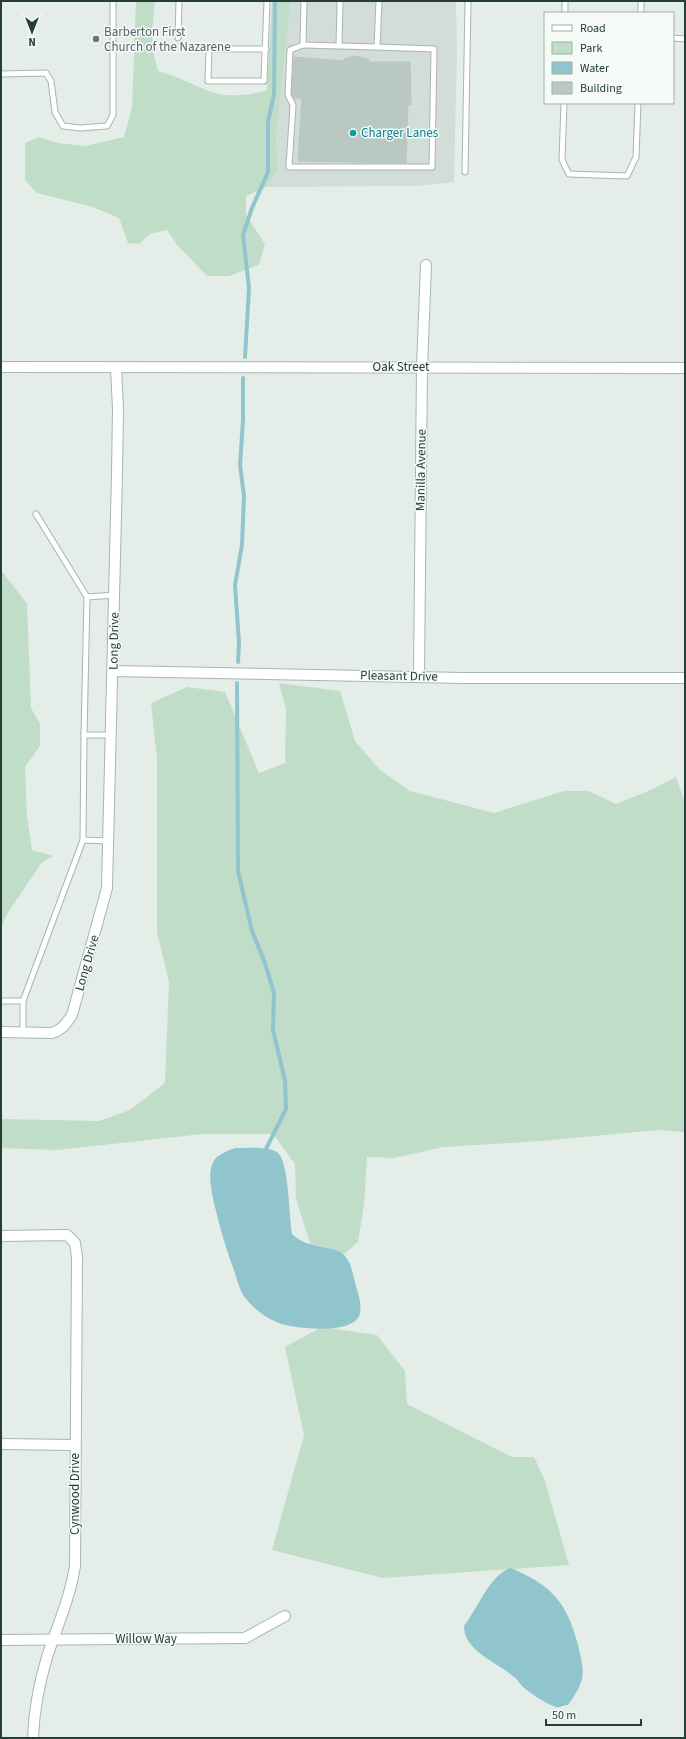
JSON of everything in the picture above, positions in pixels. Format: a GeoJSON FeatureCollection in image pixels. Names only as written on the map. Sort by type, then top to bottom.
{"type":"FeatureCollection","features":[{"type":"Feature","properties":{"kind":"street","name":"Manilla Avenue"},"geometry":{"type":"LineString","coordinates":[[419,676],[422,367],[426,265]]}},
{"type":"Feature","properties":{"kind":"street"},"geometry":{"type":"LineString","coordinates":[[1,367],[116,368]]}},
{"type":"Feature","properties":{"kind":"street","name":"Oak Street"},"geometry":{"type":"LineString","coordinates":[[116,368],[685,368]]}},
{"type":"Feature","properties":{"kind":"street","name":"Long Drive"},"geometry":{"type":"LineString","coordinates":[[23,1033],[52,1033],[60,1031],[72,1016],[107,888],[115,595],[118,409],[116,368]]}},
{"type":"Feature","properties":{"kind":"street","name":"Pleasant Drive"},"geometry":{"type":"LineString","coordinates":[[113,671],[463,678],[685,678]]}},
{"type":"Feature","properties":{"kind":"street"},"geometry":{"type":"LineString","coordinates":[[1,1032],[23,1033]]}},
{"type":"Feature","properties":{"kind":"street","name":"Cynwood Drive"},"geometry":{"type":"LineString","coordinates":[[1,1236],[67,1235],[75,1243],[77,1257],[75,1566],[69,1596],[53,1640],[37,1694],[33,1738]]}},
{"type":"Feature","properties":{"kind":"street"},"geometry":{"type":"LineString","coordinates":[[1,1444],[75,1445]]}},
{"type":"Feature","properties":{"kind":"street","name":"Willow Way"},"geometry":{"type":"LineString","coordinates":[[1,1640],[244,1638],[285,1616]]}},
{"type":"Feature","properties":{"kind":"lane"},"geometry":{"type":"LineString","coordinates":[[1,74],[46,73],[51,82],[55,112],[63,126],[80,128],[107,126],[114,115],[113,1]]}},
{"type":"Feature","properties":{"kind":"lane"},"geometry":{"type":"LineString","coordinates":[[178,38],[179,1]]}},
{"type":"Feature","properties":{"kind":"lane"},"geometry":{"type":"LineString","coordinates":[[266,49],[209,49],[208,81],[264,81],[266,49],[267,1]]}},
{"type":"Feature","properties":{"kind":"lane"},"geometry":{"type":"LineString","coordinates":[[303,45],[304,1]]}},
{"type":"Feature","properties":{"kind":"lane"},"geometry":{"type":"LineString","coordinates":[[338,46],[340,1]]}},
{"type":"Feature","properties":{"kind":"lane"},"geometry":{"type":"LineString","coordinates":[[377,46],[379,1]]}},
{"type":"Feature","properties":{"kind":"lane"},"geometry":{"type":"LineString","coordinates":[[465,172],[468,1]]}},
{"type":"Feature","properties":{"kind":"lane"},"geometry":{"type":"LineString","coordinates":[[565,1],[565,12]]}},
{"type":"Feature","properties":{"kind":"lane"},"geometry":{"type":"LineString","coordinates":[[641,1],[641,12]]}},
{"type":"Feature","properties":{"kind":"lane"},"geometry":{"type":"LineString","coordinates":[[674,38],[685,39]]}},
{"type":"Feature","properties":{"kind":"lane"},"geometry":{"type":"LineString","coordinates":[[303,45],[377,46],[434,49],[432,167],[289,168],[293,104],[288,95],[290,50],[303,45]]}},
{"type":"Feature","properties":{"kind":"lane"},"geometry":{"type":"LineString","coordinates":[[564,104],[562,160],[569,174],[627,176],[636,157],[638,104]]}},
{"type":"Feature","properties":{"kind":"lane"},"geometry":{"type":"LineString","coordinates":[[23,1033],[23,1002],[82,840],[87,597],[36,514]]}},
{"type":"Feature","properties":{"kind":"lane"},"geometry":{"type":"LineString","coordinates":[[87,597],[115,595]]}},
{"type":"Feature","properties":{"kind":"lane"},"geometry":{"type":"LineString","coordinates":[[84,735],[111,735]]}},
{"type":"Feature","properties":{"kind":"lane"},"geometry":{"type":"LineString","coordinates":[[82,840],[108,841]]}},
{"type":"Feature","properties":{"kind":"lane"},"geometry":{"type":"LineString","coordinates":[[1,1002],[23,1002]]}},
{"type":"Feature","properties":{"kind":"shaded area"},"geometry":{"type":"Polygon","coordinates":[[[291,1],[456,1],[457,52],[454,182],[417,186],[266,187],[278,169],[276,137],[291,1]]]}},
{"type":"Feature","properties":{"kind":"green space"},"geometry":{"type":"Polygon","coordinates":[[[136,1],[155,1],[152,36],[155,61],[158,71],[217,94],[231,95],[247,94],[267,90],[272,1],[291,1],[276,137],[278,169],[266,187],[246,196],[246,215],[265,244],[259,265],[229,276],[207,276],[178,246],[167,230],[150,234],[139,244],[128,243],[119,218],[93,207],[37,193],[25,180],[25,143],[39,137],[58,143],[85,146],[124,137],[132,108],[136,1]]]}},
{"type":"Feature","properties":{"kind":"green space"},"geometry":{"type":"Polygon","coordinates":[[[1,570],[27,604],[31,708],[40,724],[40,746],[25,767],[27,817],[32,850],[53,856],[42,862],[7,914],[1,928],[1,570]]]}},
{"type":"Feature","properties":{"kind":"green space"},"geometry":{"type":"Polygon","coordinates":[[[279,683],[340,691],[355,741],[380,770],[410,791],[494,813],[564,791],[589,791],[616,804],[653,789],[676,777],[685,803],[685,1132],[658,1130],[541,1141],[443,1147],[394,1158],[367,1157],[364,1205],[358,1242],[344,1254],[329,1249],[311,1246],[296,1199],[295,1164],[273,1134],[203,1134],[57,1150],[1,1148],[1,1119],[99,1121],[130,1110],[165,1083],[169,982],[157,932],[157,759],[151,703],[187,687],[225,692],[259,773],[285,763],[286,709],[279,683]]]}},
{"type":"Feature","properties":{"kind":"green space"},"geometry":{"type":"Polygon","coordinates":[[[322,1327],[377,1335],[405,1371],[407,1404],[512,1457],[534,1457],[545,1481],[569,1565],[383,1578],[272,1550],[304,1435],[285,1347],[322,1327]]]}},
{"type":"Feature","properties":{"kind":"water"},"geometry":{"type":"Polygon","coordinates":[[[235,1148],[264,1148],[278,1153],[282,1159],[286,1178],[292,1234],[306,1243],[340,1252],[347,1258],[352,1270],[360,1303],[360,1313],[356,1320],[348,1325],[326,1329],[290,1326],[276,1322],[265,1316],[254,1308],[245,1298],[239,1286],[219,1224],[210,1181],[213,1162],[221,1154],[235,1148]]]}},
{"type":"Feature","properties":{"kind":"water"},"geometry":{"type":"Polygon","coordinates":[[[511,1568],[525,1574],[547,1588],[563,1606],[569,1617],[578,1645],[583,1670],[581,1683],[568,1705],[556,1707],[533,1695],[508,1672],[476,1650],[466,1635],[464,1626],[484,1593],[497,1577],[511,1568]]]}},
{"type":"Feature","properties":{"kind":"building","name":"Charger Lanes"},"geometry":{"type":"Polygon","coordinates":[[[354,56],[368,59],[369,62],[410,62],[411,105],[408,104],[406,163],[298,161],[302,98],[294,98],[292,95],[294,57],[343,61],[344,59],[354,56]]]}},
{"type":"Feature","properties":{"kind":"waterway"},"geometry":{"type":"LineString","coordinates":[[245,357],[249,288],[243,235],[252,208],[268,172],[268,122],[274,94],[275,1]]}},
{"type":"Feature","properties":{"kind":"waterway"},"geometry":{"type":"LineString","coordinates":[[238,662],[239,643],[235,585],[242,545],[244,496],[240,465],[243,420],[243,378]]}},
{"type":"Feature","properties":{"kind":"waterway"},"geometry":{"type":"LineString","coordinates":[[237,683],[238,871],[252,931],[265,963],[274,993],[273,1030],[285,1081],[286,1109],[266,1149]]}},
{"type":"Feature","properties":{"kind":"place","name":"Barberton First Church of the Nazarene"},"geometry":{"type":"Point","coordinates":[96,39]}},
{"type":"Feature","properties":{"kind":"place","name":"Charger Lanes"},"geometry":{"type":"Point","coordinates":[353,133]}}]}
